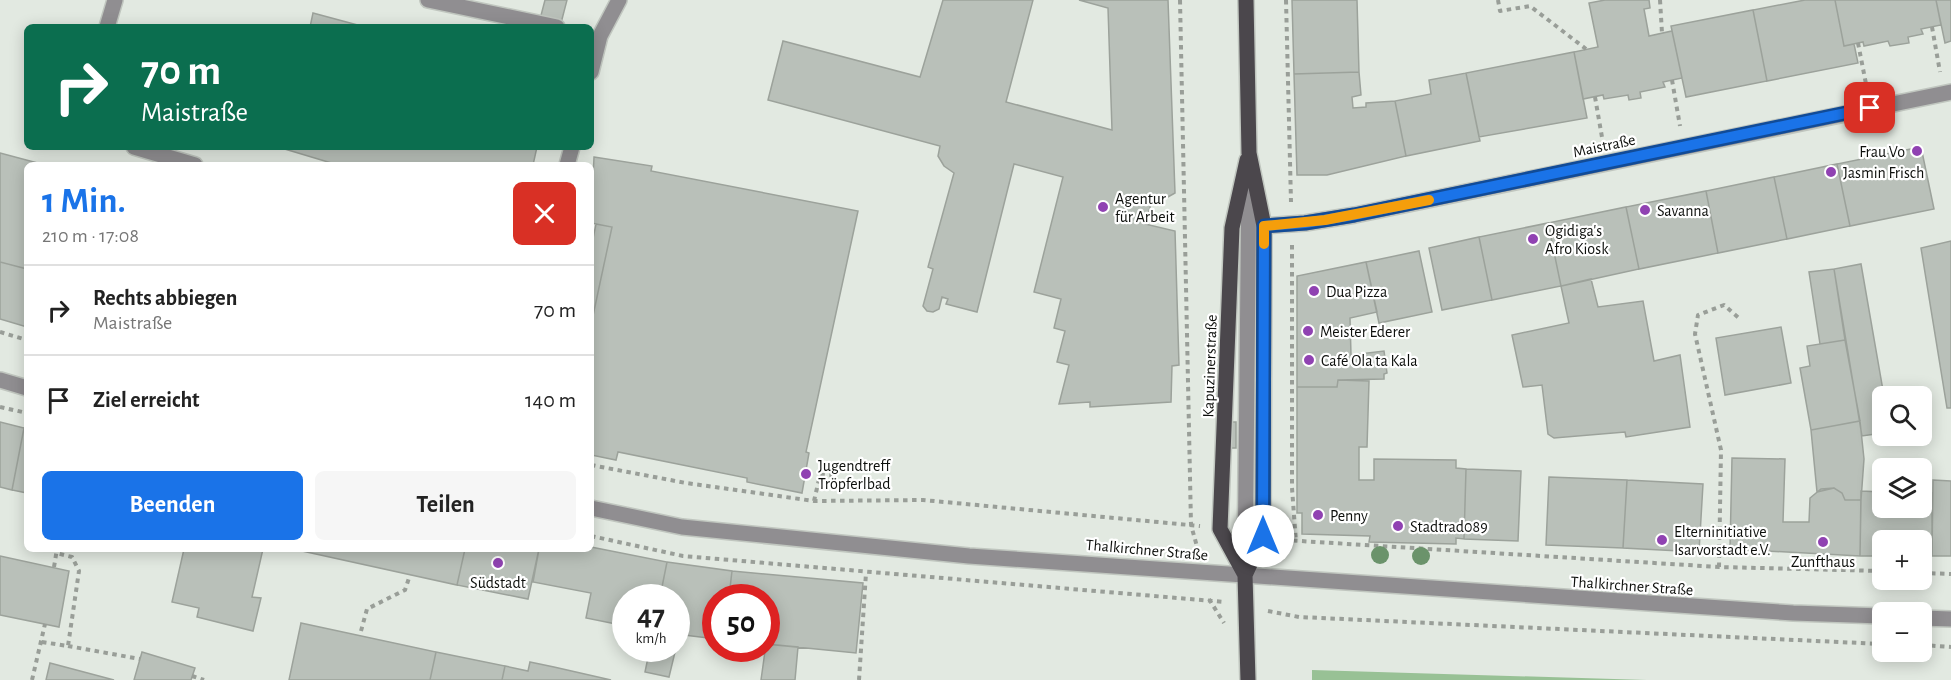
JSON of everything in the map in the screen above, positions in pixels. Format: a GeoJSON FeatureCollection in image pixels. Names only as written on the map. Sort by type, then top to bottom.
{"type":"FeatureCollection","features":[{"type":"Feature","properties":{"kind":"main road","name":"Kapuzinerstraße"},"geometry":{"type":"LineString","coordinates":[[1246,0],[1249,153],[1264,226],[1263,536],[1245,576],[1248,680]]}},
{"type":"Feature","properties":{"kind":"main road","name":"Kapuzinerstraße"},"geometry":{"type":"LineString","coordinates":[[1245,576],[1220,529],[1232,228],[1249,153]]}},
{"type":"Feature","properties":{"kind":"street"},"geometry":{"type":"LineString","coordinates":[[108,24],[115,0]]}},
{"type":"Feature","properties":{"kind":"street"},"geometry":{"type":"LineString","coordinates":[[428,0],[543,24]]}},
{"type":"Feature","properties":{"kind":"street"},"geometry":{"type":"LineString","coordinates":[[596,35],[619,0]]}},
{"type":"Feature","properties":{"kind":"street","name":"Maistraße"},"geometry":{"type":"LineString","coordinates":[[1264,226],[1354,215],[1948,92]]}},
{"type":"Feature","properties":{"kind":"street"},"geometry":{"type":"LineString","coordinates":[[144,150],[185,162]]}},
{"type":"Feature","properties":{"kind":"street"},"geometry":{"type":"LineString","coordinates":[[1245,576],[1249,153]]}},
{"type":"Feature","properties":{"kind":"street"},"geometry":{"type":"LineString","coordinates":[[0,380],[24,387]]}},
{"type":"Feature","properties":{"kind":"street","name":"Thalkirchner Straße"},"geometry":{"type":"LineString","coordinates":[[594,509],[682,527],[869,546],[1245,576],[1781,613],[1872,616]]}},
{"type":"Feature","properties":{"kind":"street"},"geometry":{"type":"LineString","coordinates":[[1932,618],[1951,619]]}},
{"type":"Feature","properties":{"kind":"path"},"geometry":{"type":"LineString","coordinates":[[594,466],[686,483],[814,501],[923,500],[1191,525],[1180,0]]}},
{"type":"Feature","properties":{"kind":"path"},"geometry":{"type":"LineString","coordinates":[[1286,0],[1292,224],[1292,488],[1296,542],[1719,567],[1872,571]]}},
{"type":"Feature","properties":{"kind":"path"},"geometry":{"type":"LineString","coordinates":[[1498,0],[1500,11],[1530,6],[1586,49]]}},
{"type":"Feature","properties":{"kind":"path"},"geometry":{"type":"LineString","coordinates":[[1660,0],[1662,33]]}},
{"type":"Feature","properties":{"kind":"path"},"geometry":{"type":"LineString","coordinates":[[1932,27],[1948,92]]}},
{"type":"Feature","properties":{"kind":"path"},"geometry":{"type":"LineString","coordinates":[[1858,43],[1870,108]]}},
{"type":"Feature","properties":{"kind":"path"},"geometry":{"type":"LineString","coordinates":[[1672,80],[1684,147]]}},
{"type":"Feature","properties":{"kind":"path"},"geometry":{"type":"LineString","coordinates":[[1594,97],[1607,163]]}},
{"type":"Feature","properties":{"kind":"path"},"geometry":{"type":"LineString","coordinates":[[1719,567],[1721,450],[1695,334],[1698,315],[1724,305],[1740,319]]}},
{"type":"Feature","properties":{"kind":"path"},"geometry":{"type":"LineString","coordinates":[[0,332],[24,339]]}},
{"type":"Feature","properties":{"kind":"path"},"geometry":{"type":"LineString","coordinates":[[0,407],[24,412]]}},
{"type":"Feature","properties":{"kind":"path"},"geometry":{"type":"LineString","coordinates":[[814,501],[820,475],[832,475]]}},
{"type":"Feature","properties":{"kind":"path"},"geometry":{"type":"LineString","coordinates":[[1141,528],[1142,522]]}},
{"type":"Feature","properties":{"kind":"path"},"geometry":{"type":"LineString","coordinates":[[859,680],[869,546]]}},
{"type":"Feature","properties":{"kind":"path"},"geometry":{"type":"LineString","coordinates":[[54,567],[57,552]]}},
{"type":"Feature","properties":{"kind":"path"},"geometry":{"type":"LineString","coordinates":[[60,552],[72,557],[79,571],[68,646]]}},
{"type":"Feature","properties":{"kind":"path"},"geometry":{"type":"LineString","coordinates":[[1932,573],[1951,574]]}},
{"type":"Feature","properties":{"kind":"path"},"geometry":{"type":"LineString","coordinates":[[361,631],[368,609],[405,590],[410,575]]}},
{"type":"Feature","properties":{"kind":"path"},"geometry":{"type":"LineString","coordinates":[[1299,617],[1872,644]]}},
{"type":"Feature","properties":{"kind":"path"},"geometry":{"type":"LineString","coordinates":[[32,680],[45,624]]}},
{"type":"Feature","properties":{"kind":"path"},"geometry":{"type":"LineString","coordinates":[[42,642],[140,659]]}},
{"type":"Feature","properties":{"kind":"path"},"geometry":{"type":"LineString","coordinates":[[1932,646],[1951,647]]}},
{"type":"Feature","properties":{"kind":"path"},"geometry":{"type":"LineString","coordinates":[[192,676],[204,680]]}},
{"type":"Feature","properties":{"kind":"green space"},"geometry":{"type":"Polygon","coordinates":[[[1312,670],[1647,680],[1312,680],[1312,670]]]}},
{"type":"Feature","properties":{"kind":"building"},"geometry":{"type":"Polygon","coordinates":[[[545,0],[567,0],[561,24],[539,24],[545,0]]]}},
{"type":"Feature","properties":{"kind":"building","name":"Agentur für Arbeit"},"geometry":{"type":"Polygon","coordinates":[[[943,0],[1033,0],[1006,102],[1112,130],[1108,8],[1079,0],[1168,0],[1175,193],[1159,202],[1152,201],[1145,224],[1175,231],[1179,365],[1172,366],[1171,402],[1090,407],[1090,402],[1059,404],[1069,365],[1057,362],[1065,331],[1054,328],[1061,299],[1034,292],[1063,177],[1014,164],[977,312],[946,304],[948,299],[942,297],[939,309],[933,312],[927,311],[923,306],[933,269],[928,267],[954,173],[944,166],[938,156],[940,146],[768,100],[783,41],[920,77],[943,0]]]}},
{"type":"Feature","properties":{"kind":"building"},"geometry":{"type":"Polygon","coordinates":[[[1292,0],[1357,0],[1359,72],[1294,74],[1292,0]]]}},
{"type":"Feature","properties":{"kind":"building"},"geometry":{"type":"Polygon","coordinates":[[[1605,0],[1649,0],[1650,8],[1644,9],[1649,36],[1672,31],[1682,78],[1663,82],[1665,87],[1640,92],[1641,98],[1629,100],[1628,95],[1604,99],[1603,95],[1583,99],[1574,52],[1598,47],[1589,3],[1605,0]]]}},
{"type":"Feature","properties":{"kind":"building"},"geometry":{"type":"Polygon","coordinates":[[[1805,0],[1835,0],[1844,46],[1854,44],[1858,63],[1767,81],[1753,10],[1805,0]]]}},
{"type":"Feature","properties":{"kind":"building"},"geometry":{"type":"Polygon","coordinates":[[[1835,0],[1936,0],[1941,25],[1921,29],[1923,34],[1908,37],[1909,43],[1890,46],[1888,41],[1864,46],[1863,42],[1844,46],[1835,0]]]}},
{"type":"Feature","properties":{"kind":"building"},"geometry":{"type":"Polygon","coordinates":[[[1936,0],[1951,0],[1951,41],[1945,43],[1936,0]]]}},
{"type":"Feature","properties":{"kind":"building"},"geometry":{"type":"Polygon","coordinates":[[[1753,10],[1767,81],[1686,97],[1671,26],[1753,10]]]}},
{"type":"Feature","properties":{"kind":"building"},"geometry":{"type":"Polygon","coordinates":[[[313,13],[354,24],[311,24],[313,13]]]}},
{"type":"Feature","properties":{"kind":"building"},"geometry":{"type":"Polygon","coordinates":[[[1574,52],[1587,118],[1479,137],[1466,73],[1574,52]]]}},
{"type":"Feature","properties":{"kind":"building"},"geometry":{"type":"Polygon","coordinates":[[[1359,72],[1361,95],[1352,97],[1353,108],[1366,107],[1366,103],[1395,101],[1406,156],[1327,175],[1297,175],[1294,74],[1359,72]]]}},
{"type":"Feature","properties":{"kind":"building"},"geometry":{"type":"Polygon","coordinates":[[[1466,73],[1480,141],[1406,156],[1395,101],[1431,94],[1429,80],[1466,73]]]}},
{"type":"Feature","properties":{"kind":"building"},"geometry":{"type":"Polygon","coordinates":[[[1921,147],[1934,209],[1850,226],[1837,164],[1921,147]]]}},
{"type":"Feature","properties":{"kind":"building"},"geometry":{"type":"Polygon","coordinates":[[[288,150],[536,150],[534,162],[328,162],[288,150]]]}},
{"type":"Feature","properties":{"kind":"building"},"geometry":{"type":"Polygon","coordinates":[[[0,153],[34,162],[24,162],[24,268],[0,262],[0,153]]]}},
{"type":"Feature","properties":{"kind":"building"},"geometry":{"type":"Polygon","coordinates":[[[594,157],[652,166],[651,171],[858,211],[806,452],[809,453],[802,493],[747,482],[747,478],[618,452],[616,460],[594,456],[594,311],[612,227],[594,224],[594,157]]]}},
{"type":"Feature","properties":{"kind":"building"},"geometry":{"type":"Polygon","coordinates":[[[1837,164],[1850,226],[1787,239],[1774,177],[1837,164]]]}},
{"type":"Feature","properties":{"kind":"building"},"geometry":{"type":"Polygon","coordinates":[[[1774,177],[1787,239],[1718,253],[1706,191],[1774,177]]]}},
{"type":"Feature","properties":{"kind":"building"},"geometry":{"type":"Polygon","coordinates":[[[1706,191],[1718,253],[1639,269],[1626,207],[1706,191]]]}},
{"type":"Feature","properties":{"kind":"building"},"geometry":{"type":"Polygon","coordinates":[[[1626,207],[1639,269],[1561,286],[1548,223],[1626,207]]]}},
{"type":"Feature","properties":{"kind":"building"},"geometry":{"type":"Polygon","coordinates":[[[1548,223],[1561,286],[1492,300],[1479,237],[1548,223]]]}},
{"type":"Feature","properties":{"kind":"building"},"geometry":{"type":"Polygon","coordinates":[[[596,224],[612,227],[594,311],[596,224]]]}},
{"type":"Feature","properties":{"kind":"building"},"geometry":{"type":"Polygon","coordinates":[[[1479,237],[1492,300],[1442,310],[1429,248],[1479,237]]]}},
{"type":"Feature","properties":{"kind":"building"},"geometry":{"type":"Polygon","coordinates":[[[1951,241],[1951,408],[1947,408],[1921,248],[1951,241]]]}},
{"type":"Feature","properties":{"kind":"building"},"geometry":{"type":"Polygon","coordinates":[[[1419,251],[1432,312],[1379,323],[1366,262],[1419,251]]]}},
{"type":"Feature","properties":{"kind":"building"},"geometry":{"type":"Polygon","coordinates":[[[0,262],[24,268],[24,326],[0,319],[0,262]]]}},
{"type":"Feature","properties":{"kind":"building"},"geometry":{"type":"Polygon","coordinates":[[[1366,262],[1377,312],[1350,318],[1351,355],[1384,351],[1387,373],[1384,374],[1384,379],[1338,380],[1337,387],[1297,387],[1297,276],[1366,262]]]}},
{"type":"Feature","properties":{"kind":"building"},"geometry":{"type":"Polygon","coordinates":[[[1861,264],[1882,386],[1872,386],[1872,434],[1862,436],[1834,269],[1861,264]]]}},
{"type":"Feature","properties":{"kind":"building"},"geometry":{"type":"Polygon","coordinates":[[[1834,269],[1845,340],[1820,344],[1809,272],[1834,269]]]}},
{"type":"Feature","properties":{"kind":"building"},"geometry":{"type":"Polygon","coordinates":[[[1591,279],[1598,307],[1643,301],[1654,361],[1680,355],[1690,427],[1626,437],[1625,432],[1554,438],[1548,434],[1542,385],[1523,387],[1512,335],[1569,323],[1561,286],[1591,279]]]}},
{"type":"Feature","properties":{"kind":"building"},"geometry":{"type":"Polygon","coordinates":[[[1781,327],[1791,383],[1725,395],[1716,338],[1781,327]]]}},
{"type":"Feature","properties":{"kind":"building"},"geometry":{"type":"Polygon","coordinates":[[[1845,340],[1860,421],[1811,430],[1800,368],[1810,366],[1807,346],[1845,340]]]}},
{"type":"Feature","properties":{"kind":"building"},"geometry":{"type":"Polygon","coordinates":[[[1338,380],[1369,381],[1367,447],[1359,447],[1359,480],[1374,480],[1374,459],[1456,460],[1456,468],[1466,469],[1464,539],[1456,538],[1456,544],[1369,542],[1370,536],[1302,534],[1302,513],[1297,513],[1297,387],[1337,387],[1338,380]]]}},
{"type":"Feature","properties":{"kind":"building"},"geometry":{"type":"Polygon","coordinates":[[[1860,421],[1864,459],[1861,500],[1845,500],[1842,493],[1834,488],[1817,492],[1811,430],[1860,421]]]}},
{"type":"Feature","properties":{"kind":"building"},"geometry":{"type":"Polygon","coordinates":[[[0,422],[24,428],[12,490],[0,487],[0,422]]]}},
{"type":"Feature","properties":{"kind":"building"},"geometry":{"type":"Polygon","coordinates":[[[1230,422],[1236,422],[1236,448],[1230,448],[1230,422]]]}},
{"type":"Feature","properties":{"kind":"building"},"geometry":{"type":"Polygon","coordinates":[[[24,428],[24,492],[12,490],[24,428]]]}},
{"type":"Feature","properties":{"kind":"building"},"geometry":{"type":"Polygon","coordinates":[[[1732,458],[1785,459],[1783,522],[1809,522],[1810,498],[1821,489],[1834,488],[1842,493],[1845,500],[1861,500],[1860,556],[1730,549],[1732,458]]]}},
{"type":"Feature","properties":{"kind":"building"},"geometry":{"type":"Polygon","coordinates":[[[1466,469],[1521,471],[1518,541],[1464,539],[1466,469]]]}},
{"type":"Feature","properties":{"kind":"building"},"geometry":{"type":"Polygon","coordinates":[[[1549,477],[1627,480],[1623,548],[1546,545],[1549,477]]]}},
{"type":"Feature","properties":{"kind":"building"},"geometry":{"type":"Polygon","coordinates":[[[1627,480],[1703,484],[1699,552],[1623,548],[1627,480]]]}},
{"type":"Feature","properties":{"kind":"building"},"geometry":{"type":"Polygon","coordinates":[[[1933,480],[1951,481],[1951,556],[1932,556],[1933,480]]]}},
{"type":"Feature","properties":{"kind":"building"},"geometry":{"type":"Polygon","coordinates":[[[1861,491],[1872,492],[1872,518],[1932,518],[1932,530],[1872,530],[1872,556],[1860,556],[1861,491]]]}},
{"type":"Feature","properties":{"kind":"building"},"geometry":{"type":"Polygon","coordinates":[[[594,548],[667,562],[663,584],[612,584],[612,623],[586,618],[591,593],[533,582],[538,552],[594,552],[594,548]]]}},
{"type":"Feature","properties":{"kind":"building"},"geometry":{"type":"Polygon","coordinates":[[[183,552],[262,552],[252,597],[261,598],[253,631],[197,617],[199,608],[172,602],[183,552]]]}},
{"type":"Feature","properties":{"kind":"building"},"geometry":{"type":"Polygon","coordinates":[[[307,552],[464,552],[457,585],[307,552]]]}},
{"type":"Feature","properties":{"kind":"building"},"geometry":{"type":"Polygon","coordinates":[[[464,552],[538,552],[528,599],[457,585],[464,552]]]}},
{"type":"Feature","properties":{"kind":"building"},"geometry":{"type":"Polygon","coordinates":[[[0,556],[69,571],[59,627],[0,615],[0,556]]]}},
{"type":"Feature","properties":{"kind":"building"},"geometry":{"type":"Polygon","coordinates":[[[667,562],[732,571],[730,584],[702,584],[702,637],[690,636],[690,584],[663,584],[667,562]]]}},
{"type":"Feature","properties":{"kind":"building"},"geometry":{"type":"Polygon","coordinates":[[[732,571],[863,583],[856,653],[780,645],[780,584],[730,584],[732,571]]]}},
{"type":"Feature","properties":{"kind":"building"},"geometry":{"type":"Polygon","coordinates":[[[301,623],[436,652],[430,680],[289,680],[301,623]]]}},
{"type":"Feature","properties":{"kind":"building"},"geometry":{"type":"Polygon","coordinates":[[[780,645],[798,647],[795,680],[761,680],[764,662],[780,662],[780,645]]]}},
{"type":"Feature","properties":{"kind":"building"},"geometry":{"type":"Polygon","coordinates":[[[142,652],[195,668],[191,680],[134,680],[142,652]]]}},
{"type":"Feature","properties":{"kind":"building"},"geometry":{"type":"Polygon","coordinates":[[[436,652],[505,666],[502,680],[430,680],[436,652]]]}},
{"type":"Feature","properties":{"kind":"building"},"geometry":{"type":"Polygon","coordinates":[[[530,662],[611,680],[502,680],[505,666],[528,671],[530,662]]]}},
{"type":"Feature","properties":{"kind":"building"},"geometry":{"type":"Polygon","coordinates":[[[647,662],[673,662],[669,677],[645,672],[647,662]]]}},
{"type":"Feature","properties":{"kind":"building"},"geometry":{"type":"Polygon","coordinates":[[[50,663],[114,680],[46,680],[50,663]]]}},
{"type":"Feature","properties":{"kind":"slow traffic"},"geometry":{"type":"LineString","coordinates":[[1264,244],[1264,226],[1325,220],[1429,200]]}},
{"type":"Feature","properties":{"kind":"place","name":"Frau Vo"},"geometry":{"type":"Point","coordinates":[1917,151]}},
{"type":"Feature","properties":{"kind":"place","name":"Jasmin Frisch"},"geometry":{"type":"Point","coordinates":[1831,172]}},
{"type":"Feature","properties":{"kind":"place","name":"Agentur für Arbeit"},"geometry":{"type":"Point","coordinates":[1103,207]}},
{"type":"Feature","properties":{"kind":"place","name":"Savanna"},"geometry":{"type":"Point","coordinates":[1645,210]}},
{"type":"Feature","properties":{"kind":"place","name":"Ogidiga's Afro Kiosk"},"geometry":{"type":"Point","coordinates":[1533,239]}},
{"type":"Feature","properties":{"kind":"place","name":"Dua Pizza"},"geometry":{"type":"Point","coordinates":[1314,291]}},
{"type":"Feature","properties":{"kind":"place","name":"Meister Ederer"},"geometry":{"type":"Point","coordinates":[1308,331]}},
{"type":"Feature","properties":{"kind":"place","name":"Café Ola ta Kala"},"geometry":{"type":"Point","coordinates":[1309,360]}},
{"type":"Feature","properties":{"kind":"place","name":"Jugendtreff Tröpferlbad"},"geometry":{"type":"Point","coordinates":[806,474]}},
{"type":"Feature","properties":{"kind":"place","name":"Penny"},"geometry":{"type":"Point","coordinates":[1318,515]}},
{"type":"Feature","properties":{"kind":"place","name":"Stadtrad089"},"geometry":{"type":"Point","coordinates":[1398,526]}},
{"type":"Feature","properties":{"kind":"place","name":"Elterninitiative Isarvorstadt e.V."},"geometry":{"type":"Point","coordinates":[1662,540]}},
{"type":"Feature","properties":{"kind":"place","name":"Zunfthaus"},"geometry":{"type":"Point","coordinates":[1823,542]}},
{"type":"Feature","properties":{"kind":"place","name":"Südstadt"},"geometry":{"type":"Point","coordinates":[498,563]}},
{"type":"Feature","properties":{"kind":"route"},"geometry":{"type":"LineString","coordinates":[[1263,536],[1264,226],[1305,223],[1354,215],[1870,108]]}}]}
